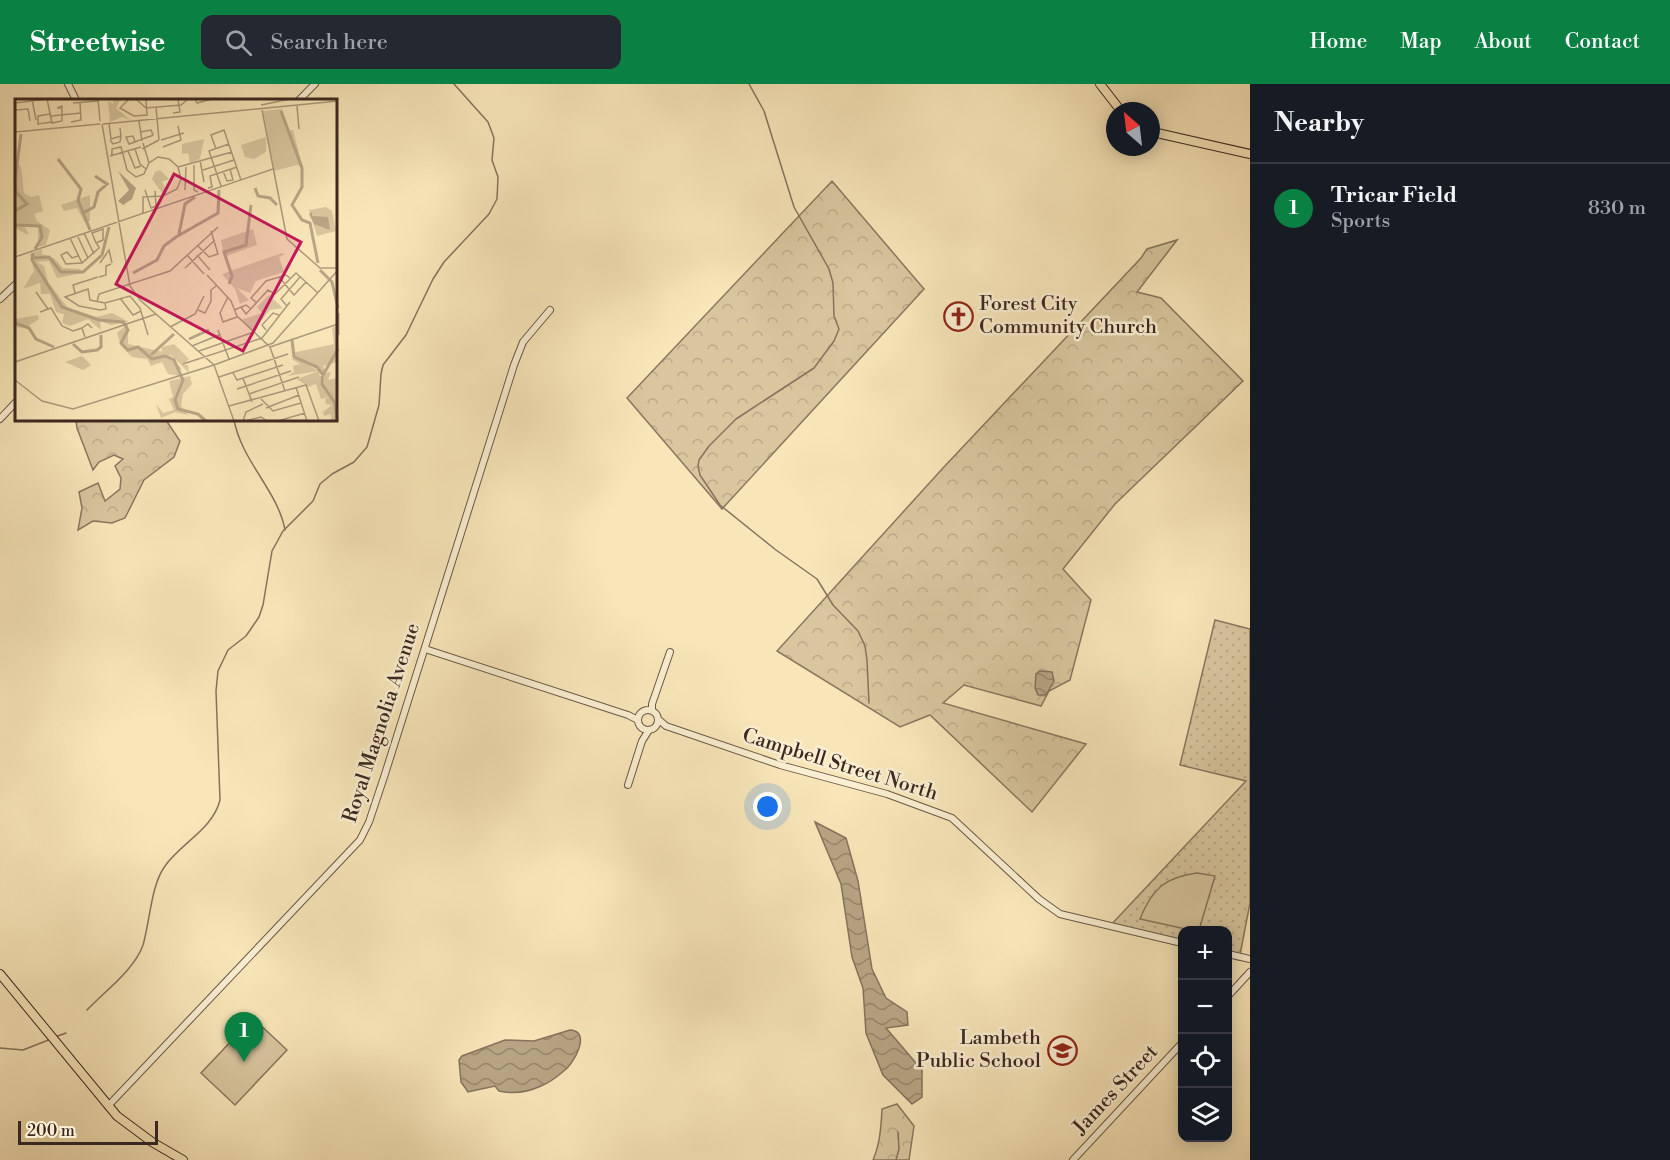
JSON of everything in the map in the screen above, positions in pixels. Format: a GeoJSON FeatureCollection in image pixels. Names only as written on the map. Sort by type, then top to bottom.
{"type":"FeatureCollection","features":[{"type":"Feature","properties":{"kind":"main road"},"geometry":{"type":"LineString","coordinates":[[1100,84],[1114,102]]}},
{"type":"Feature","properties":{"kind":"main road"},"geometry":{"type":"LineString","coordinates":[[1160,135],[1250,154]]}},
{"type":"Feature","properties":{"kind":"main road"},"geometry":{"type":"LineString","coordinates":[[0,974],[117,1116],[152,1142],[183,1160]]}},
{"type":"Feature","properties":{"kind":"street"},"geometry":{"type":"LineString","coordinates":[[68,84],[76,99]]}},
{"type":"Feature","properties":{"kind":"street"},"geometry":{"type":"LineString","coordinates":[[300,99],[315,84]]}},
{"type":"Feature","properties":{"kind":"street"},"geometry":{"type":"LineString","coordinates":[[0,299],[15,285]]}},
{"type":"Feature","properties":{"kind":"street","name":"Royal Magnolia Avenue"},"geometry":{"type":"LineString","coordinates":[[108,1106],[360,840],[369,822],[514,365],[523,342],[550,310]]}},
{"type":"Feature","properties":{"kind":"street"},"geometry":{"type":"LineString","coordinates":[[0,419],[15,403]]}},
{"type":"Feature","properties":{"kind":"street"},"geometry":{"type":"LineString","coordinates":[[425,649],[628,715],[646,712]]}},
{"type":"Feature","properties":{"kind":"street"},"geometry":{"type":"LineString","coordinates":[[628,785],[642,741],[641,728],[646,712],[670,652]]}},
{"type":"Feature","properties":{"kind":"street","name":"Campbell Street North"},"geometry":{"type":"LineString","coordinates":[[646,712],[656,714],[666,726],[780,765],[887,794],[952,818],[1039,899],[1060,914],[1178,942]]}},
{"type":"Feature","properties":{"kind":"street"},"geometry":{"type":"LineString","coordinates":[[642,741],[658,719]]}},
{"type":"Feature","properties":{"kind":"street","name":"Campbell Street North"},"geometry":{"type":"LineString","coordinates":[[641,728],[652,729],[666,726]]}},
{"type":"Feature","properties":{"kind":"street"},"geometry":{"type":"LineString","coordinates":[[1232,955],[1250,959]]}},
{"type":"Feature","properties":{"kind":"street"},"geometry":{"type":"LineString","coordinates":[[1232,991],[1250,972]]}},
{"type":"Feature","properties":{"kind":"street","name":"James Street"},"geometry":{"type":"LineString","coordinates":[[1073,1160],[1178,1047]]}},
{"type":"Feature","properties":{"kind":"green space"},"geometry":{"type":"Polygon","coordinates":[[[832,181],[924,289],[722,509],[627,398],[832,181]]]}},
{"type":"Feature","properties":{"kind":"green space"},"geometry":{"type":"Polygon","coordinates":[[[1177,240],[1137,292],[1161,298],[1243,381],[1115,504],[1063,569],[1091,600],[1070,680],[1049,691],[1041,706],[964,685],[943,703],[1086,744],[1032,812],[930,715],[900,727],[777,651],[1147,249],[1177,240]]]}},
{"type":"Feature","properties":{"kind":"green space"},"geometry":{"type":"Polygon","coordinates":[[[76,422],[167,422],[180,441],[174,457],[144,480],[125,518],[112,523],[93,521],[78,530],[82,508],[79,492],[98,483],[105,501],[120,489],[121,478],[115,466],[123,459],[114,455],[99,462],[93,470],[76,422]]]}},
{"type":"Feature","properties":{"kind":"green space"},"geometry":{"type":"Polygon","coordinates":[[[1215,620],[1250,629],[1250,903],[1239,960],[1232,958],[1232,926],[1178,926],[1178,945],[1108,928],[1246,781],[1180,765],[1215,620]]]}},
{"type":"Feature","properties":{"kind":"green space"},"geometry":{"type":"Polygon","coordinates":[[[1197,873],[1215,876],[1200,926],[1178,927],[1140,919],[1149,900],[1161,886],[1186,875],[1197,873]]]}},
{"type":"Feature","properties":{"kind":"green space"},"geometry":{"type":"Polygon","coordinates":[[[253,1018],[287,1050],[235,1105],[201,1073],[253,1018]]]}},
{"type":"Feature","properties":{"kind":"green space"},"geometry":{"type":"Polygon","coordinates":[[[897,1104],[914,1126],[909,1160],[873,1160],[879,1142],[882,1109],[897,1104]]]}},
{"type":"Feature","properties":{"kind":"water"},"geometry":{"type":"Polygon","coordinates":[[[1040,671],[1052,672],[1054,681],[1046,695],[1038,695],[1035,688],[1036,674],[1040,671]]]}},
{"type":"Feature","properties":{"kind":"water"},"geometry":{"type":"Polygon","coordinates":[[[815,822],[846,838],[858,881],[872,969],[886,998],[907,1012],[908,1025],[886,1028],[922,1070],[922,1097],[912,1104],[883,1075],[866,1033],[863,988],[852,957],[841,884],[815,822]]]}},
{"type":"Feature","properties":{"kind":"water"},"geometry":{"type":"Polygon","coordinates":[[[570,1030],[580,1036],[576,1055],[565,1070],[544,1085],[520,1092],[499,1091],[495,1086],[468,1092],[461,1082],[459,1060],[462,1056],[505,1040],[534,1041],[570,1030]]]}},
{"type":"Feature","properties":{"kind":"waterway"},"geometry":{"type":"LineString","coordinates":[[87,1010],[118,980],[139,954],[160,874],[172,858],[204,828],[216,810],[220,800],[216,691],[218,671],[228,650],[246,636],[259,617],[272,551],[283,531],[313,501],[320,484],[332,474],[354,462],[367,447],[379,405],[383,365],[406,335],[433,279],[444,262],[489,214],[497,199],[498,177],[492,160],[494,138],[488,122],[454,84]]}},
{"type":"Feature","properties":{"kind":"waterway"},"geometry":{"type":"LineString","coordinates":[[749,84],[764,111],[794,207],[829,269],[833,283],[834,316],[839,329],[834,341],[814,368],[736,419],[709,446],[699,460],[698,466],[700,475],[720,505],[776,550],[817,579],[833,605],[858,631],[865,646],[869,703]]}},
{"type":"Feature","properties":{"kind":"waterway"},"geometry":{"type":"LineString","coordinates":[[235,422],[244,449],[275,502],[285,530]]}},
{"type":"Feature","properties":{"kind":"waterway"},"geometry":{"type":"LineString","coordinates":[[55,1037],[66,1033]]}},
{"type":"Feature","properties":{"kind":"waterway"},"geometry":{"type":"LineString","coordinates":[[0,1048],[23,1050],[51,1039]]}},
{"type":"Feature","properties":{"kind":"waterway"},"geometry":{"type":"LineString","coordinates":[[896,1160],[899,1149],[898,1132]]}},
{"type":"Feature","properties":{"kind":"place","name":"Forest City Community Church"},"geometry":{"type":"Point","coordinates":[958,316]}},
{"type":"Feature","properties":{"kind":"place","name":"Lambeth Public School"},"geometry":{"type":"Point","coordinates":[1062,1050]}},
{"type":"Feature","properties":{"kind":"place","name":"Tricar Field"},"geometry":{"type":"Point","coordinates":[244,1062]}}]}
